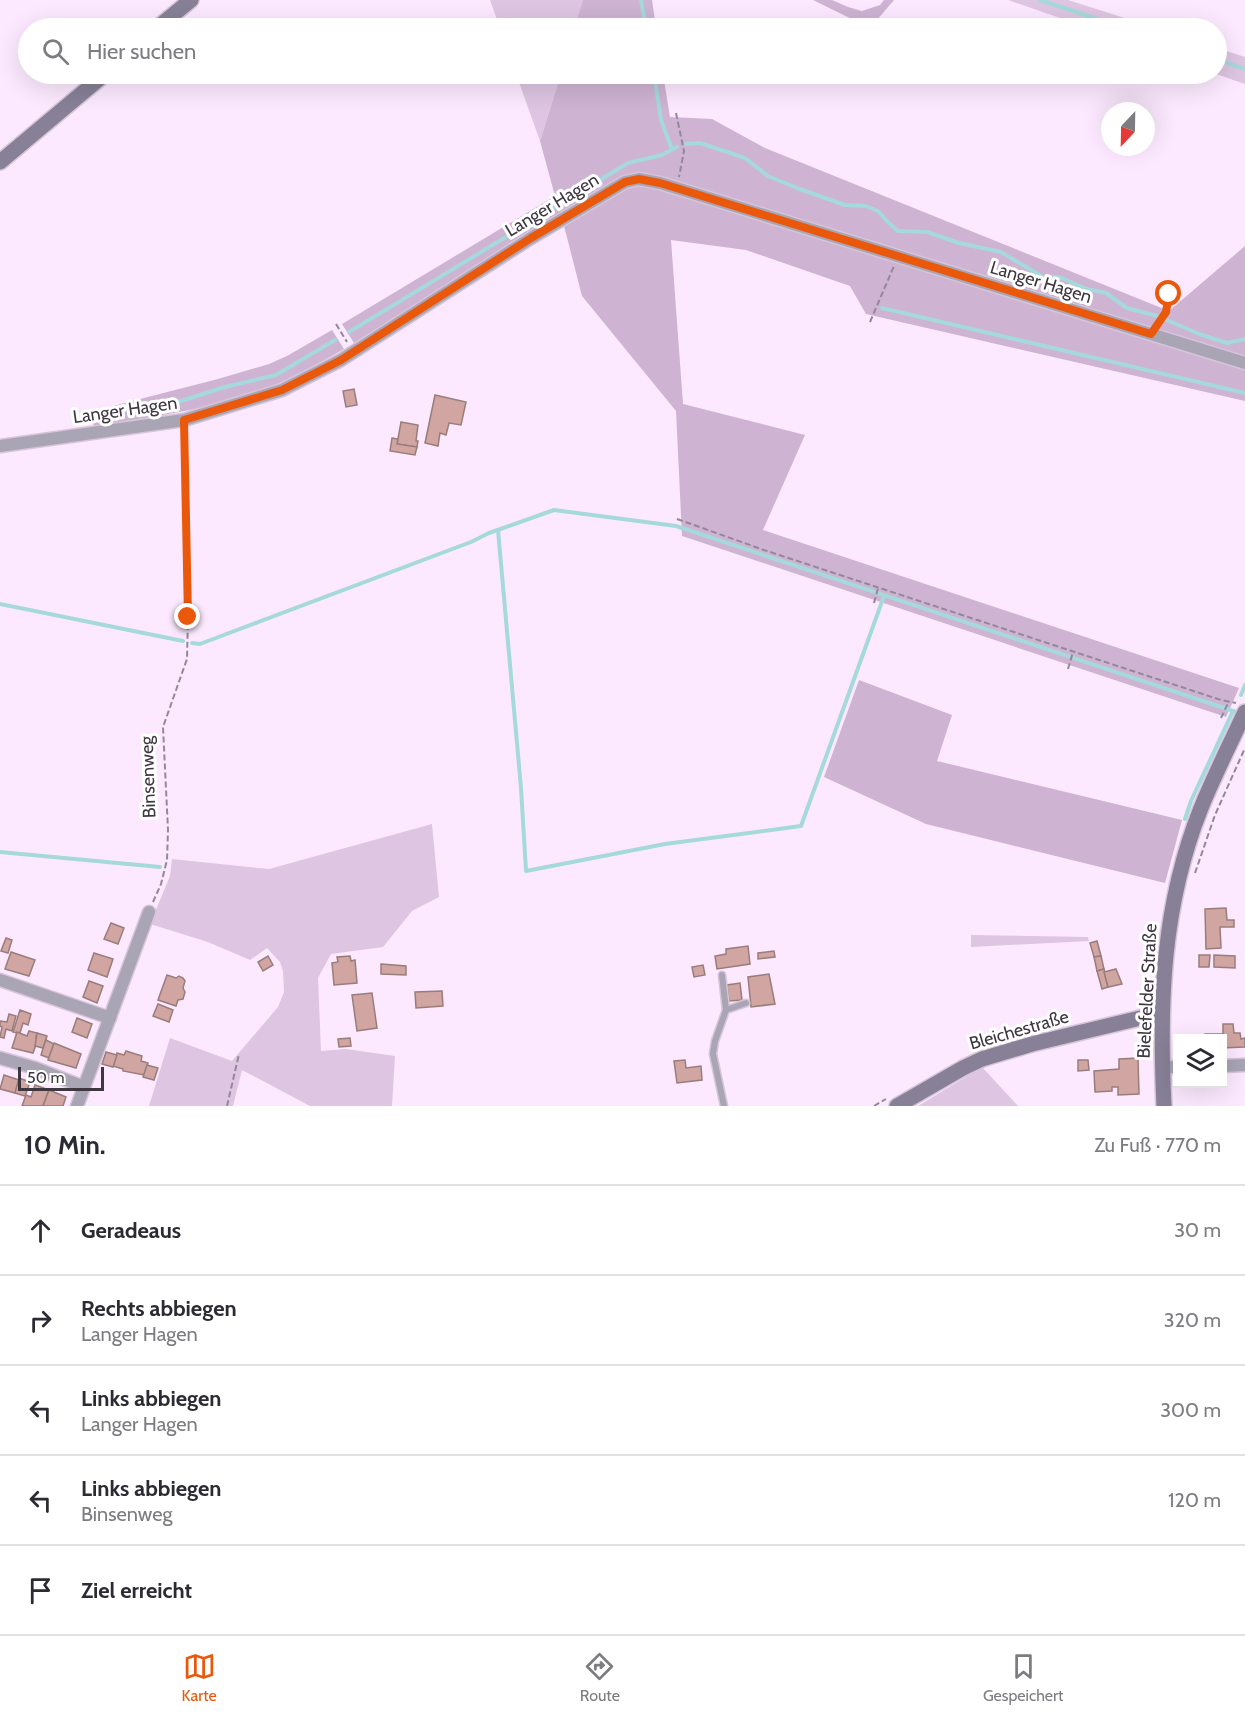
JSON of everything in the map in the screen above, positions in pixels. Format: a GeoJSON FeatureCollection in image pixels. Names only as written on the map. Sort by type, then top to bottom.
{"type":"FeatureCollection","features":[{"type":"Feature","properties":{"kind":"main road"},"geometry":{"type":"LineString","coordinates":[[169,18],[191,0]]}},
{"type":"Feature","properties":{"kind":"main road"},"geometry":{"type":"LineString","coordinates":[[0,162],[93,84]]}},
{"type":"Feature","properties":{"kind":"main road","name":"Bielefelder Straße"},"geometry":{"type":"LineString","coordinates":[[1164,1106],[1170,1067],[1161,1013],[1169,920],[1181,870],[1201,808],[1241,708]]}},
{"type":"Feature","properties":{"kind":"main road","name":"Bleichestraße"},"geometry":{"type":"LineString","coordinates":[[897,1106],[982,1059],[1032,1044],[1161,1013]]}},
{"type":"Feature","properties":{"kind":"street","name":"Langer Hagen"},"geometry":{"type":"LineString","coordinates":[[0,446],[184,420],[282,390],[354,352],[531,238],[625,182],[639,179],[1245,363]]}},
{"type":"Feature","properties":{"kind":"street"},"geometry":{"type":"LineString","coordinates":[[77,1106],[149,912]]}},
{"type":"Feature","properties":{"kind":"street"},"geometry":{"type":"LineString","coordinates":[[0,980],[110,1018]]}},
{"type":"Feature","properties":{"kind":"street"},"geometry":{"type":"LineString","coordinates":[[0,1058],[35,1068],[84,1087]]}},
{"type":"Feature","properties":{"kind":"street"},"geometry":{"type":"LineString","coordinates":[[1227,1066],[1245,1065]]}},
{"type":"Feature","properties":{"kind":"lane"},"geometry":{"type":"LineString","coordinates":[[722,975],[726,1010],[713,1054],[724,1106]]}},
{"type":"Feature","properties":{"kind":"lane"},"geometry":{"type":"LineString","coordinates":[[726,1010],[746,1003]]}},
{"type":"Feature","properties":{"kind":"path"},"geometry":{"type":"LineString","coordinates":[[676,113],[684,152],[677,189]]}},
{"type":"Feature","properties":{"kind":"path"},"geometry":{"type":"LineString","coordinates":[[870,322],[897,257]]}},
{"type":"Feature","properties":{"kind":"path"},"geometry":{"type":"LineString","coordinates":[[1151,334],[1166,312],[1169,294]]}},
{"type":"Feature","properties":{"kind":"path"},"geometry":{"type":"LineString","coordinates":[[336,324],[354,352]]}},
{"type":"Feature","properties":{"kind":"path","name":"Binsenweg"},"geometry":{"type":"LineString","coordinates":[[149,912],[161,884],[167,860],[168,830],[163,727],[187,658],[184,420]]}},
{"type":"Feature","properties":{"kind":"path"},"geometry":{"type":"LineString","coordinates":[[677,519],[878,588],[1229,701],[1241,708]]}},
{"type":"Feature","properties":{"kind":"path"},"geometry":{"type":"LineString","coordinates":[[874,603],[878,588]]}},
{"type":"Feature","properties":{"kind":"path"},"geometry":{"type":"LineString","coordinates":[[1068,669],[1073,652]]}},
{"type":"Feature","properties":{"kind":"path"},"geometry":{"type":"LineString","coordinates":[[1221,718],[1229,701]]}},
{"type":"Feature","properties":{"kind":"path"},"geometry":{"type":"LineString","coordinates":[[1195,874],[1215,815],[1245,748]]}},
{"type":"Feature","properties":{"kind":"path"},"geometry":{"type":"LineString","coordinates":[[227,1106],[239,1054]]}},
{"type":"Feature","properties":{"kind":"shaded area"},"geometry":{"type":"Polygon","coordinates":[[[490,0],[583,0],[577,18],[496,18],[490,0]]]}},
{"type":"Feature","properties":{"kind":"shaded area"},"geometry":{"type":"Polygon","coordinates":[[[583,0],[652,0],[655,18],[577,18],[583,0]]]}},
{"type":"Feature","properties":{"kind":"shaded area"},"geometry":{"type":"Polygon","coordinates":[[[813,0],[832,0],[862,11],[880,5],[884,0],[894,0],[879,18],[850,18],[813,0]]]}},
{"type":"Feature","properties":{"kind":"shaded area"},"geometry":{"type":"Polygon","coordinates":[[[1008,0],[1068,0],[1125,18],[1060,18],[1008,0]]]}},
{"type":"Feature","properties":{"kind":"shaded area"},"geometry":{"type":"Polygon","coordinates":[[[1227,51],[1245,57],[1245,84],[1227,78],[1227,51]]]}},
{"type":"Feature","properties":{"kind":"shaded area"},"geometry":{"type":"Polygon","coordinates":[[[520,84],[558,84],[540,141],[520,84]]]}},
{"type":"Feature","properties":{"kind":"shaded area"},"geometry":{"type":"Polygon","coordinates":[[[558,84],[665,84],[670,117],[712,119],[765,148],[1169,311],[1245,246],[1245,401],[866,314],[850,286],[746,250],[671,240],[683,404],[805,435],[763,530],[1239,688],[1226,717],[682,536],[676,411],[582,296],[561,214],[354,343],[342,324],[555,196],[540,141],[558,84]]]}},
{"type":"Feature","properties":{"kind":"shaded area"},"geometry":{"type":"Polygon","coordinates":[[[332,330],[344,349],[270,387],[238,399],[191,410],[96,426],[89,422],[105,408],[269,364],[332,330]]]}},
{"type":"Feature","properties":{"kind":"shaded area"},"geometry":{"type":"Polygon","coordinates":[[[859,680],[952,715],[937,761],[1182,820],[1165,883],[926,824],[824,777],[859,680]]]}},
{"type":"Feature","properties":{"kind":"shaded area"},"geometry":{"type":"Polygon","coordinates":[[[432,824],[439,897],[412,911],[383,947],[331,954],[318,978],[321,1051],[346,1049],[395,1056],[392,1106],[310,1106],[242,1070],[233,1106],[149,1106],[170,1038],[232,1061],[278,1007],[284,992],[280,962],[267,948],[250,960],[208,942],[150,924],[170,876],[172,859],[269,869],[432,824]]]}},
{"type":"Feature","properties":{"kind":"shaded area"},"geometry":{"type":"Polygon","coordinates":[[[971,935],[1088,937],[1089,941],[971,947],[971,935]]]}},
{"type":"Feature","properties":{"kind":"shaded area"},"geometry":{"type":"Polygon","coordinates":[[[983,1068],[1018,1106],[918,1106],[974,1072],[983,1068]]]}},
{"type":"Feature","properties":{"kind":"building"},"geometry":{"type":"Polygon","coordinates":[[[354,389],[357,405],[346,407],[343,391],[354,389]]]}},
{"type":"Feature","properties":{"kind":"building"},"geometry":{"type":"Polygon","coordinates":[[[435,395],[466,402],[461,425],[449,423],[446,435],[440,433],[438,446],[425,443],[435,395]]]}},
{"type":"Feature","properties":{"kind":"building"},"geometry":{"type":"Polygon","coordinates":[[[401,422],[418,425],[417,447],[397,444],[401,422]]]}},
{"type":"Feature","properties":{"kind":"building"},"geometry":{"type":"Polygon","coordinates":[[[392,438],[398,439],[397,444],[417,447],[415,455],[390,451],[392,438]]]}},
{"type":"Feature","properties":{"kind":"building"},"geometry":{"type":"Polygon","coordinates":[[[1226,908],[1227,920],[1234,920],[1234,927],[1220,927],[1221,948],[1206,949],[1205,909],[1226,908]]]}},
{"type":"Feature","properties":{"kind":"building"},"geometry":{"type":"Polygon","coordinates":[[[111,923],[124,928],[118,944],[104,939],[111,923]]]}},
{"type":"Feature","properties":{"kind":"building"},"geometry":{"type":"Polygon","coordinates":[[[6,938],[12,940],[8,953],[1,951],[6,938]]]}},
{"type":"Feature","properties":{"kind":"building"},"geometry":{"type":"Polygon","coordinates":[[[1097,941],[1101,956],[1094,957],[1090,943],[1097,941]]]}},
{"type":"Feature","properties":{"kind":"building"},"geometry":{"type":"Polygon","coordinates":[[[748,946],[750,964],[717,969],[715,956],[726,954],[726,949],[748,946]]]}},
{"type":"Feature","properties":{"kind":"building"},"geometry":{"type":"Polygon","coordinates":[[[774,951],[775,957],[758,959],[758,953],[774,951]]]}},
{"type":"Feature","properties":{"kind":"building"},"geometry":{"type":"Polygon","coordinates":[[[11,952],[35,960],[29,976],[5,969],[11,952]]]}},
{"type":"Feature","properties":{"kind":"building"},"geometry":{"type":"Polygon","coordinates":[[[94,953],[113,959],[107,977],[88,970],[94,953]]]}},
{"type":"Feature","properties":{"kind":"building"},"geometry":{"type":"Polygon","coordinates":[[[1199,955],[1210,955],[1209,967],[1199,967],[1199,955]]]}},
{"type":"Feature","properties":{"kind":"building"},"geometry":{"type":"Polygon","coordinates":[[[1214,955],[1235,956],[1235,968],[1214,967],[1214,955]]]}},
{"type":"Feature","properties":{"kind":"building"},"geometry":{"type":"Polygon","coordinates":[[[268,956],[273,965],[263,971],[258,962],[268,956]]]}},
{"type":"Feature","properties":{"kind":"building"},"geometry":{"type":"Polygon","coordinates":[[[350,956],[351,961],[355,960],[357,983],[334,985],[332,963],[338,962],[337,957],[350,956]]]}},
{"type":"Feature","properties":{"kind":"building"},"geometry":{"type":"Polygon","coordinates":[[[1101,956],[1104,969],[1097,971],[1094,957],[1101,956]]]}},
{"type":"Feature","properties":{"kind":"building"},"geometry":{"type":"Polygon","coordinates":[[[381,964],[406,966],[406,975],[381,974],[381,964]]]}},
{"type":"Feature","properties":{"kind":"building"},"geometry":{"type":"Polygon","coordinates":[[[703,965],[705,975],[694,977],[692,967],[703,965]]]}},
{"type":"Feature","properties":{"kind":"building"},"geometry":{"type":"Polygon","coordinates":[[[1104,969],[1108,987],[1102,989],[1097,971],[1104,969]]]}},
{"type":"Feature","properties":{"kind":"building"},"geometry":{"type":"Polygon","coordinates":[[[1116,969],[1122,984],[1108,987],[1104,972],[1116,969]]]}},
{"type":"Feature","properties":{"kind":"building"},"geometry":{"type":"Polygon","coordinates":[[[769,974],[775,1004],[751,1007],[748,977],[769,974]]]}},
{"type":"Feature","properties":{"kind":"building"},"geometry":{"type":"Polygon","coordinates":[[[167,975],[176,978],[179,976],[185,981],[183,999],[178,1000],[176,1006],[158,1000],[167,975]]]}},
{"type":"Feature","properties":{"kind":"building"},"geometry":{"type":"Polygon","coordinates":[[[89,981],[103,986],[97,1003],[83,997],[89,981]]]}},
{"type":"Feature","properties":{"kind":"building"},"geometry":{"type":"Polygon","coordinates":[[[740,983],[742,1000],[729,1001],[727,985],[740,983]]]}},
{"type":"Feature","properties":{"kind":"building"},"geometry":{"type":"Polygon","coordinates":[[[442,991],[443,1006],[416,1008],[415,992],[442,991]]]}},
{"type":"Feature","properties":{"kind":"building"},"geometry":{"type":"Polygon","coordinates":[[[372,993],[377,1028],[357,1031],[352,995],[372,993]]]}},
{"type":"Feature","properties":{"kind":"building"},"geometry":{"type":"Polygon","coordinates":[[[158,1004],[173,1010],[169,1022],[153,1016],[158,1004]]]}},
{"type":"Feature","properties":{"kind":"building"},"geometry":{"type":"Polygon","coordinates":[[[20,1010],[31,1014],[28,1025],[23,1023],[20,1033],[17,1033],[13,1032],[20,1010]]]}},
{"type":"Feature","properties":{"kind":"building"},"geometry":{"type":"Polygon","coordinates":[[[9,1014],[16,1016],[12,1031],[6,1029],[4,1038],[0,1037],[2,1027],[0,1021],[7,1022],[9,1014]]]}},
{"type":"Feature","properties":{"kind":"building"},"geometry":{"type":"Polygon","coordinates":[[[77,1018],[92,1024],[87,1038],[72,1032],[77,1018]]]}},
{"type":"Feature","properties":{"kind":"building"},"geometry":{"type":"Polygon","coordinates":[[[1223,1024],[1233,1024],[1234,1033],[1240,1033],[1241,1039],[1245,1038],[1245,1047],[1227,1048],[1227,1034],[1223,1034],[1223,1024]]]}},
{"type":"Feature","properties":{"kind":"building"},"geometry":{"type":"Polygon","coordinates":[[[29,1031],[37,1033],[36,1038],[38,1039],[33,1053],[12,1048],[17,1032],[27,1036],[29,1031]]]}},
{"type":"Feature","properties":{"kind":"building"},"geometry":{"type":"Polygon","coordinates":[[[37,1033],[47,1036],[43,1048],[35,1046],[37,1033]]]}},
{"type":"Feature","properties":{"kind":"building"},"geometry":{"type":"Polygon","coordinates":[[[350,1038],[351,1046],[339,1047],[338,1039],[350,1038]]]}},
{"type":"Feature","properties":{"kind":"building"},"geometry":{"type":"Polygon","coordinates":[[[46,1039],[54,1044],[49,1058],[41,1055],[46,1039]]]}},
{"type":"Feature","properties":{"kind":"building"},"geometry":{"type":"Polygon","coordinates":[[[54,1043],[81,1054],[76,1068],[48,1060],[54,1043]]]}},
{"type":"Feature","properties":{"kind":"building"},"geometry":{"type":"Polygon","coordinates":[[[126,1051],[142,1056],[141,1061],[148,1063],[144,1075],[123,1071],[113,1066],[117,1053],[124,1055],[126,1051]]]}},
{"type":"Feature","properties":{"kind":"building"},"geometry":{"type":"Polygon","coordinates":[[[106,1052],[117,1055],[113,1067],[102,1064],[106,1052]]]}},
{"type":"Feature","properties":{"kind":"building"},"geometry":{"type":"Polygon","coordinates":[[[1138,1058],[1139,1094],[1118,1095],[1118,1087],[1112,1087],[1112,1091],[1095,1092],[1094,1071],[1119,1069],[1119,1059],[1138,1058]]]}},
{"type":"Feature","properties":{"kind":"building"},"geometry":{"type":"Polygon","coordinates":[[[685,1060],[686,1068],[701,1066],[702,1080],[677,1083],[674,1061],[685,1060]]]}},
{"type":"Feature","properties":{"kind":"building"},"geometry":{"type":"Polygon","coordinates":[[[1078,1060],[1088,1060],[1089,1070],[1078,1071],[1078,1060]]]}},
{"type":"Feature","properties":{"kind":"building"},"geometry":{"type":"Polygon","coordinates":[[[147,1065],[158,1068],[154,1080],[143,1077],[147,1065]]]}},
{"type":"Feature","properties":{"kind":"building"},"geometry":{"type":"Polygon","coordinates":[[[4,1075],[19,1080],[15,1093],[0,1089],[4,1075]]]}},
{"type":"Feature","properties":{"kind":"building"},"geometry":{"type":"Polygon","coordinates":[[[19,1078],[30,1082],[25,1096],[15,1093],[19,1078]]]}},
{"type":"Feature","properties":{"kind":"building"},"geometry":{"type":"Polygon","coordinates":[[[35,1085],[49,1090],[43,1106],[22,1106],[26,1095],[31,1097],[35,1085]]]}},
{"type":"Feature","properties":{"kind":"building"},"geometry":{"type":"Polygon","coordinates":[[[49,1090],[66,1097],[63,1106],[43,1106],[49,1090]]]}},
{"type":"Feature","properties":{"kind":"waterway"},"geometry":{"type":"LineString","coordinates":[[641,0],[644,18]]}},
{"type":"Feature","properties":{"kind":"waterway"},"geometry":{"type":"LineString","coordinates":[[1040,0],[1095,18]]}},
{"type":"Feature","properties":{"kind":"waterway"},"geometry":{"type":"LineString","coordinates":[[1227,63],[1245,69]]}},
{"type":"Feature","properties":{"kind":"waterway"},"geometry":{"type":"LineString","coordinates":[[656,84],[661,120],[672,149]]}},
{"type":"Feature","properties":{"kind":"waterway"},"geometry":{"type":"LineString","coordinates":[[686,144],[700,143],[745,158],[768,176],[797,188],[845,205],[866,206],[878,211],[898,231],[927,232],[959,243],[1001,252],[1043,277],[1059,277],[1087,289],[1106,293],[1127,308],[1157,316]]}},
{"type":"Feature","properties":{"kind":"waterway"},"geometry":{"type":"LineString","coordinates":[[349,332],[628,163],[662,155],[677,147]]}},
{"type":"Feature","properties":{"kind":"waterway"},"geometry":{"type":"LineString","coordinates":[[882,308],[1245,393]]}},
{"type":"Feature","properties":{"kind":"waterway"},"geometry":{"type":"LineString","coordinates":[[1167,320],[1227,343],[1245,339]]}},
{"type":"Feature","properties":{"kind":"waterway"},"geometry":{"type":"LineString","coordinates":[[104,414],[181,401],[225,387],[276,375],[335,340]]}},
{"type":"Feature","properties":{"kind":"waterway"},"geometry":{"type":"LineString","coordinates":[[192,643],[200,644],[554,510],[676,526],[1236,712]]}},
{"type":"Feature","properties":{"kind":"waterway"},"geometry":{"type":"LineString","coordinates":[[498,530],[521,788],[526,871],[665,844],[801,826],[884,596]]}},
{"type":"Feature","properties":{"kind":"waterway"},"geometry":{"type":"LineString","coordinates":[[0,604],[183,641]]}},
{"type":"Feature","properties":{"kind":"waterway"},"geometry":{"type":"LineString","coordinates":[[1241,695],[1245,685]]}},
{"type":"Feature","properties":{"kind":"waterway"},"geometry":{"type":"LineString","coordinates":[[1185,819],[1191,801],[1233,711]]}},
{"type":"Feature","properties":{"kind":"waterway"},"geometry":{"type":"LineString","coordinates":[[0,852],[160,867]]}},
{"type":"Feature","properties":{"kind":"route"},"geometry":{"type":"LineString","coordinates":[[188,617],[184,420],[282,390],[341,360],[531,238],[625,182],[639,179],[660,183],[1151,334],[1166,312],[1169,294]]}}]}
